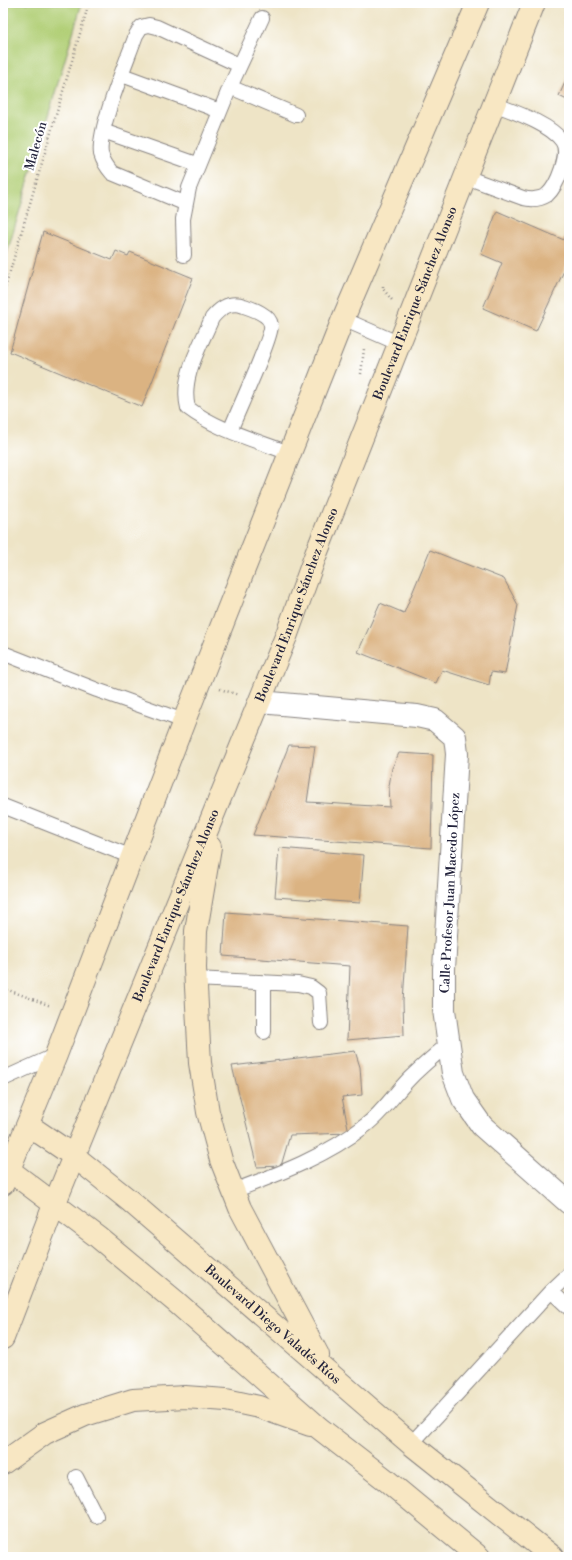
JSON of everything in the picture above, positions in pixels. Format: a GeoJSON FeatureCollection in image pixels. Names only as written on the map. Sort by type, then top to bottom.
{"type":"FeatureCollection","features":[{"type":"Feature","properties":{"kind":"main road"},"geometry":{"type":"LineString","coordinates":[[478,3],[343,319],[289,453],[56,1055],[6,1177],[54,1205],[98,1237],[175,1301],[319,1428],[386,1480],[479,1557]]}},
{"type":"Feature","properties":{"kind":"main road","name":"Boulevard Enrique Sánchez Alonso"},"geometry":{"type":"LineString","coordinates":[[3,1338],[54,1205],[174,908],[260,702],[534,3]]}},
{"type":"Feature","properties":{"kind":"main road"},"geometry":{"type":"LineString","coordinates":[[218,805],[197,925],[195,979],[200,1063],[208,1112],[221,1160],[233,1191],[263,1253],[324,1367]]}},
{"type":"Feature","properties":{"kind":"main road","name":"Boulevard Diego Valadés Ríos"},"geometry":{"type":"LineString","coordinates":[[28,1125],[74,1156],[130,1201],[324,1367],[411,1444],[554,1557]]}},
{"type":"Feature","properties":{"kind":"main road"},"geometry":{"type":"LineString","coordinates":[[3,1463],[45,1433],[85,1415],[132,1400],[185,1397],[226,1400],[259,1407],[319,1428]]}},
{"type":"Feature","properties":{"kind":"street","name":"Calle Profesor Juan Macedo López"},"geometry":{"type":"LineString","coordinates":[[260,702],[417,716],[435,720],[455,737],[457,754],[444,969],[444,1010],[453,1073],[463,1099],[482,1126],[569,1204]]}},
{"type":"Feature","properties":{"kind":"lane"},"geometry":{"type":"LineString","coordinates":[[184,255],[184,203],[197,164],[239,65],[262,18]]}},
{"type":"Feature","properties":{"kind":"lane"},"geometry":{"type":"LineString","coordinates":[[184,203],[112,173],[106,165],[102,155],[103,131],[136,35],[141,27],[149,25],[158,26],[239,65]]}},
{"type":"Feature","properties":{"kind":"lane"},"geometry":{"type":"LineString","coordinates":[[122,75],[220,111]]}},
{"type":"Feature","properties":{"kind":"lane"},"geometry":{"type":"LineString","coordinates":[[230,86],[296,115]]}},
{"type":"Feature","properties":{"kind":"lane"},"geometry":{"type":"LineString","coordinates":[[466,177],[532,200],[547,194],[562,170],[565,149],[563,142],[557,134],[521,115],[494,104]]}},
{"type":"Feature","properties":{"kind":"lane"},"geometry":{"type":"LineString","coordinates":[[103,131],[197,164]]}},
{"type":"Feature","properties":{"kind":"lane"},"geometry":{"type":"LineString","coordinates":[[230,431],[267,343],[271,325],[269,320],[259,312],[243,305],[232,304],[219,310],[212,318],[188,378],[186,390],[188,408],[210,422],[230,431],[289,453]]}},
{"type":"Feature","properties":{"kind":"lane"},"geometry":{"type":"LineString","coordinates":[[343,319],[400,344]]}},
{"type":"Feature","properties":{"kind":"lane"},"geometry":{"type":"LineString","coordinates":[[3,653],[184,722]]}},
{"type":"Feature","properties":{"kind":"lane"},"geometry":{"type":"LineString","coordinates":[[3,806],[132,857]]}},
{"type":"Feature","properties":{"kind":"lane"},"geometry":{"type":"LineString","coordinates":[[195,979],[298,984],[316,989],[320,1001],[321,1023]]}},
{"type":"Feature","properties":{"kind":"lane"},"geometry":{"type":"LineString","coordinates":[[264,982],[264,1032]]}},
{"type":"Feature","properties":{"kind":"lane"},"geometry":{"type":"LineString","coordinates":[[233,1191],[298,1166],[367,1125],[386,1106],[409,1079],[448,1044]]}},
{"type":"Feature","properties":{"kind":"lane"},"geometry":{"type":"LineString","coordinates":[[3,1079],[56,1055]]}},
{"type":"Feature","properties":{"kind":"lane"},"geometry":{"type":"LineString","coordinates":[[411,1444],[551,1291],[569,1274]]}},
{"type":"Feature","properties":{"kind":"lane"},"geometry":{"type":"LineString","coordinates":[[551,1291],[569,1308]]}},
{"type":"Feature","properties":{"kind":"lane"},"geometry":{"type":"LineString","coordinates":[[76,1477],[96,1516]]}},
{"type":"Feature","properties":{"kind":"path","name":"Malecón"},"geometry":{"type":"LineString","coordinates":[[3,295],[89,3]]}},
{"type":"Feature","properties":{"kind":"path"},"geometry":{"type":"LineString","coordinates":[[199,683],[260,702]]}},
{"type":"Feature","properties":{"kind":"path"},"geometry":{"type":"LineString","coordinates":[[3,988],[72,1014]]}},
{"type":"Feature","properties":{"kind":"green space"},"geometry":{"type":"Polygon","coordinates":[[[3,3],[82,3],[3,266],[3,3]]]}},
{"type":"Feature","properties":{"kind":"building"},"geometry":{"type":"Polygon","coordinates":[[[569,73],[569,101],[559,96],[569,73]]]}},
{"type":"Feature","properties":{"kind":"building"},"geometry":{"type":"Polygon","coordinates":[[[497,211],[564,240],[569,226],[569,260],[536,331],[483,308],[502,263],[481,254],[497,211]]]}},
{"type":"Feature","properties":{"kind":"building"},"geometry":{"type":"Polygon","coordinates":[[[43,232],[112,260],[116,251],[128,256],[130,252],[193,278],[142,407],[10,352],[43,232]]]}},
{"type":"Feature","properties":{"kind":"building"},"geometry":{"type":"Polygon","coordinates":[[[430,550],[504,579],[518,605],[505,674],[491,672],[489,685],[442,670],[436,683],[358,652],[380,603],[404,613],[430,550]]]}},
{"type":"Feature","properties":{"kind":"building"},"geometry":{"type":"Polygon","coordinates":[[[289,745],[315,746],[307,802],[390,807],[389,786],[392,768],[399,753],[433,755],[431,848],[253,835],[289,745]]]}},
{"type":"Feature","properties":{"kind":"building"},"geometry":{"type":"Polygon","coordinates":[[[279,848],[364,855],[360,903],[275,897],[279,848]]]}},
{"type":"Feature","properties":{"kind":"building"},"geometry":{"type":"Polygon","coordinates":[[[226,912],[408,926],[403,1001],[404,1035],[347,1040],[350,966],[223,956],[226,912]]]}},
{"type":"Feature","properties":{"kind":"building"},"geometry":{"type":"Polygon","coordinates":[[[355,1051],[360,1067],[362,1095],[342,1097],[349,1133],[290,1135],[281,1166],[257,1167],[232,1066],[355,1051]]]}}]}
